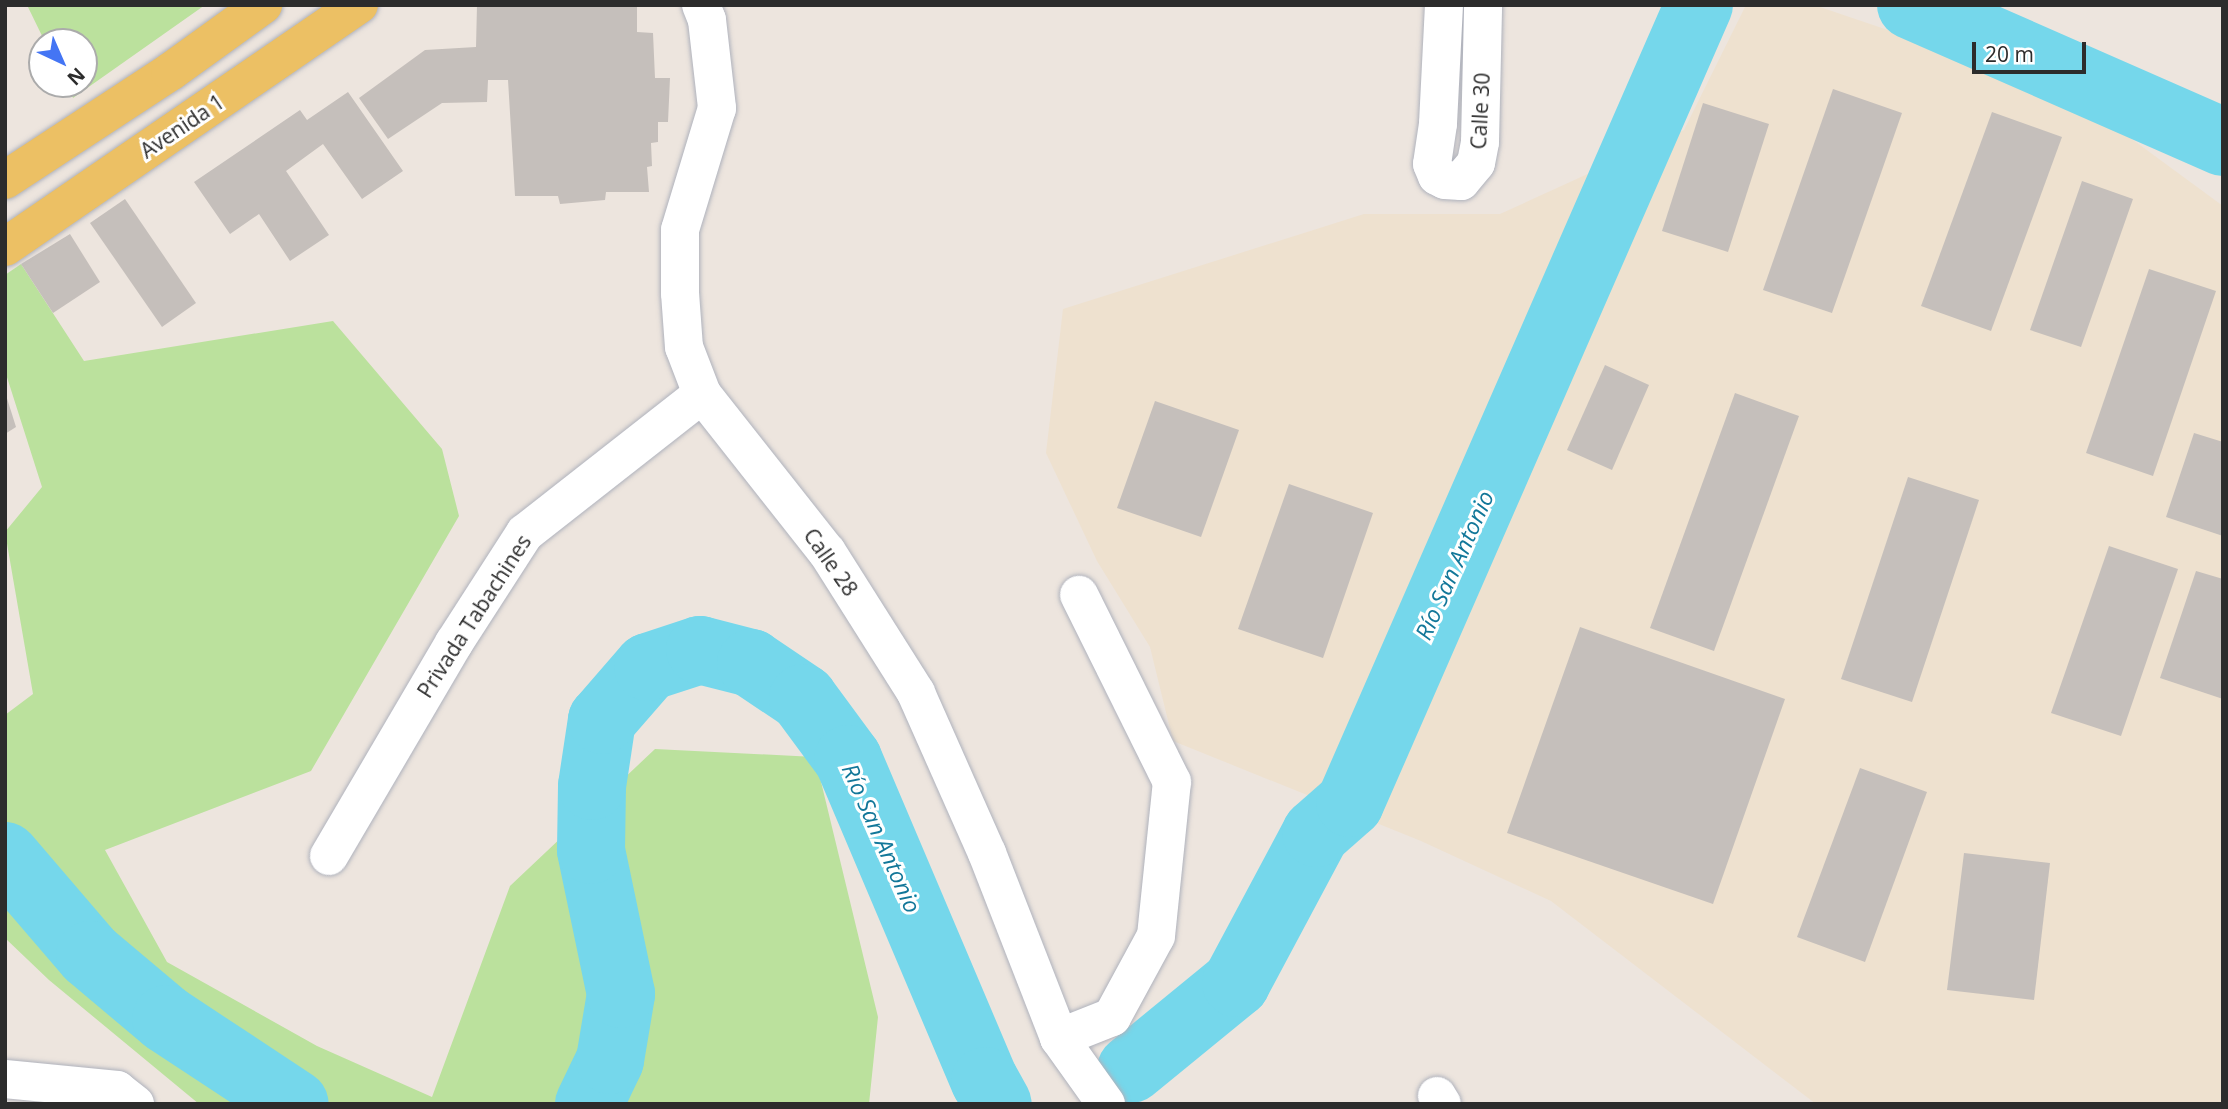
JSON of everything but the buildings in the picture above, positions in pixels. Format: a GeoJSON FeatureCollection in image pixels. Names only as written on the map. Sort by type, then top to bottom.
{"type":"FeatureCollection","features":[{"type":"Feature","properties":{"kind":"main road"},"geometry":{"type":"LineString","coordinates":[[5,180],[170,72],[263,5]]}},
{"type":"Feature","properties":{"kind":"main road","name":"Avenida 1"},"geometry":{"type":"LineString","coordinates":[[5,247],[359,5]]}},
{"type":"Feature","properties":{"kind":"street","name":"Calle 28"},"geometry":{"type":"LineString","coordinates":[[701,5],[707,20],[717,108],[680,230],[680,293],[684,347],[702,394],[827,552],[916,693],[987,853],[1059,1038],[1106,1104]]}},
{"type":"Feature","properties":{"kind":"street","name":"Calle 30"},"geometry":{"type":"LineString","coordinates":[[1444,5],[1438,124],[1432,164],[1437,176],[1445,180],[1461,181],[1476,163],[1480,142],[1483,5]]}},
{"type":"Feature","properties":{"kind":"street","name":"Privada Tabachines"},"geometry":{"type":"LineString","coordinates":[[329,856],[454,643],[525,533],[702,394]]}},
{"type":"Feature","properties":{"kind":"street"},"geometry":{"type":"LineString","coordinates":[[1059,1038],[1112,1017],[1156,936],[1172,782],[1079,595]]}},
{"type":"Feature","properties":{"kind":"street"},"geometry":{"type":"LineString","coordinates":[[5,1079],[117,1090],[135,1104]]}},
{"type":"Feature","properties":{"kind":"shaded area"},"geometry":{"type":"Polygon","coordinates":[[[1746,5],[1814,5],[2065,90],[2223,206],[2223,1104],[1816,1104],[1551,901],[1421,841],[1173,741],[1150,647],[1097,561],[1046,453],[1063,309],[1364,214],[1500,214],[1684,130],[1746,5]]]}},
{"type":"Feature","properties":{"kind":"green space"},"geometry":{"type":"Polygon","coordinates":[[[27,5],[205,5],[98,80],[98,28],[38,28],[27,5]]]}},
{"type":"Feature","properties":{"kind":"green space"},"geometry":{"type":"Polygon","coordinates":[[[21,264],[84,361],[333,321],[442,449],[459,516],[311,771],[105,850],[167,962],[317,1046],[432,1097],[510,886],[655,749],[815,757],[878,1017],[869,1104],[199,1104],[49,980],[5,938],[5,715],[33,694],[5,532],[42,487],[5,371],[5,275],[21,264]]]}},
{"type":"Feature","properties":{"kind":"waterway","name":"Río San Antonio"},"geometry":{"type":"LineString","coordinates":[[1131,1069],[1236,983],[1316,833],[1350,803],[1699,5]]}},
{"type":"Feature","properties":{"kind":"waterway","name":"Río San Antonio"},"geometry":{"type":"LineString","coordinates":[[1911,5],[2223,142]]}},
{"type":"Feature","properties":{"kind":"waterway","name":"Río San Antonio"},"geometry":{"type":"LineString","coordinates":[[589,1104],[610,1060],[621,994],[591,850],[592,786],[602,720],[648,667],[700,650],[751,663],[803,698],[848,759],[985,1081],[998,1104]]}},
{"type":"Feature","properties":{"kind":"waterway","name":"Río San Antonio"},"geometry":{"type":"LineString","coordinates":[[5,856],[90,955],[166,1019],[295,1104]]}}]}
